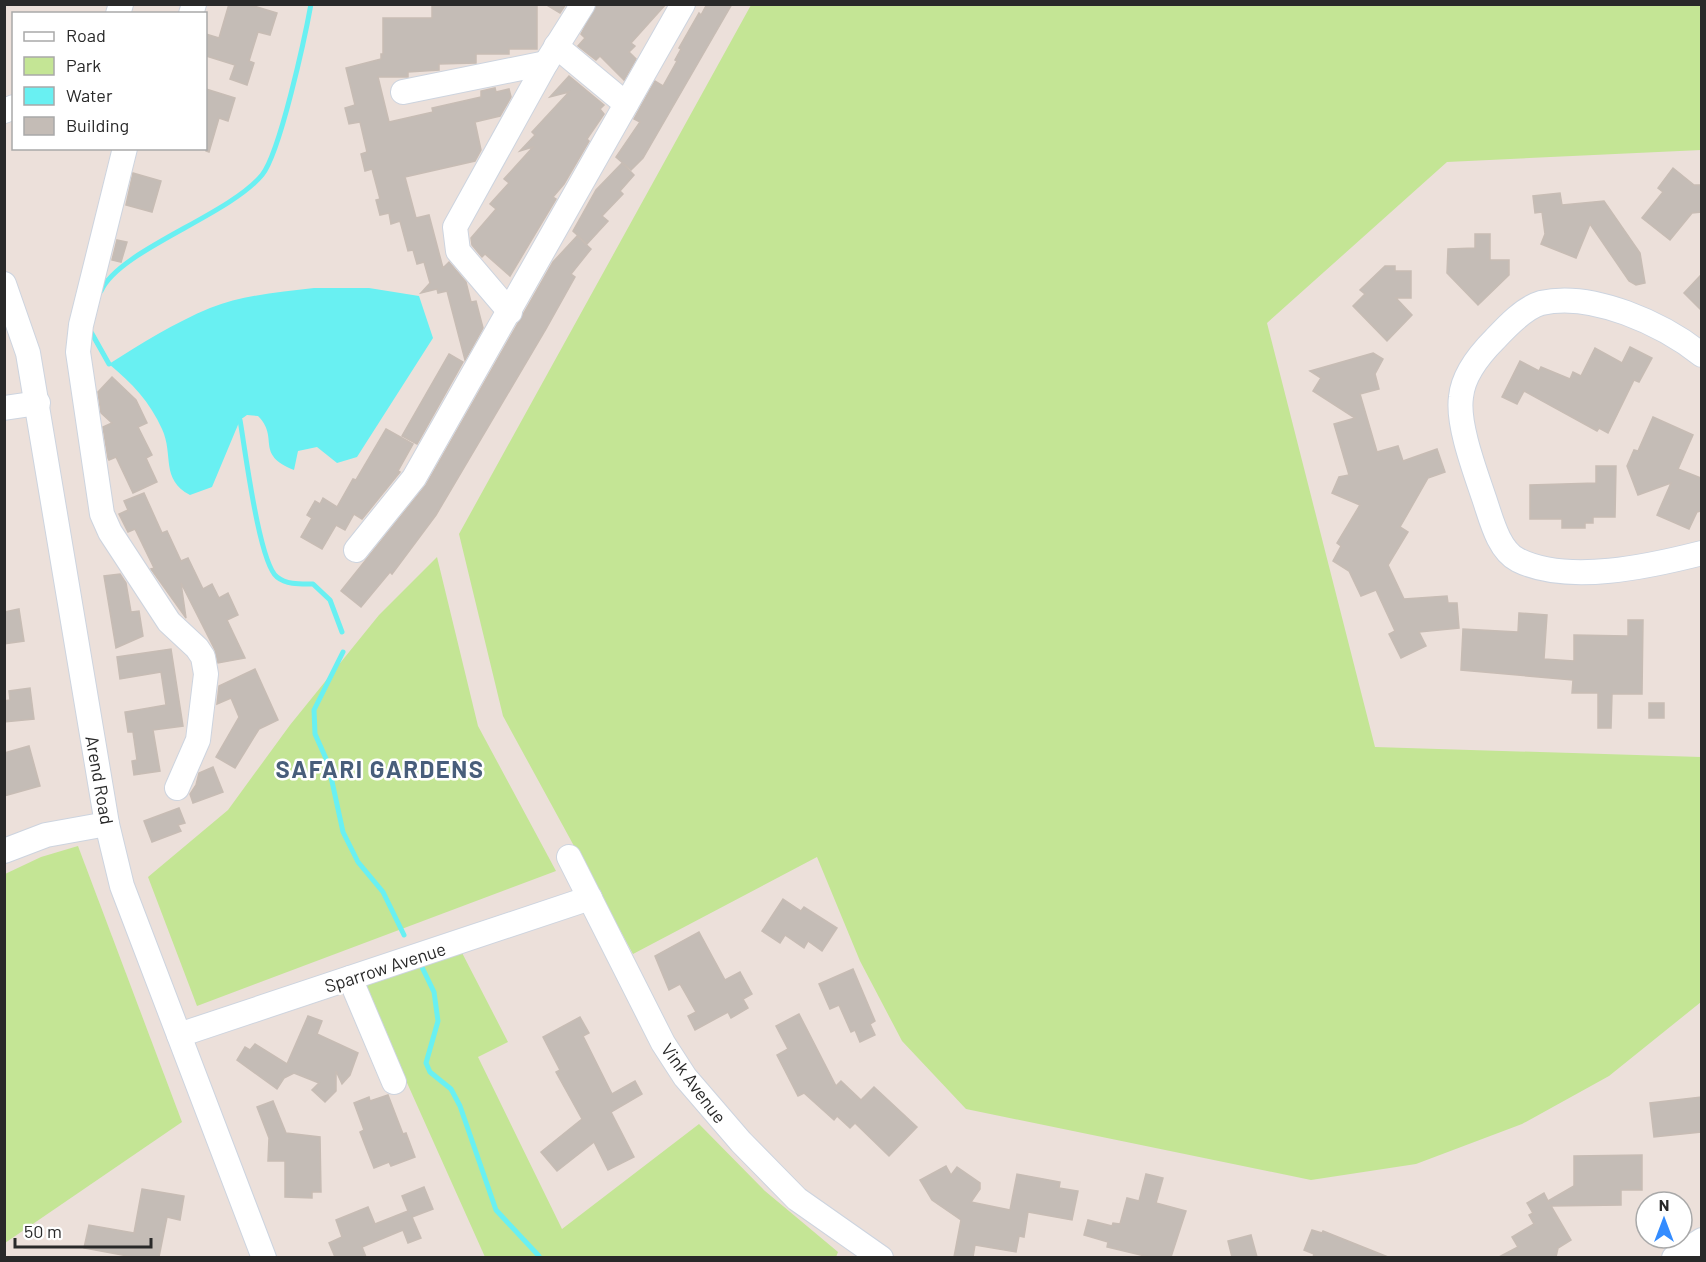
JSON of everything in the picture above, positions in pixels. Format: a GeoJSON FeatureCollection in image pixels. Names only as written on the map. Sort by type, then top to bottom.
{"type":"FeatureCollection","features":[{"type":"Feature","properties":{"kind":"street"},"geometry":{"type":"LineString","coordinates":[[510,312],[458,251],[455,227],[489,171],[551,54],[583,4]]}},
{"type":"Feature","properties":{"kind":"street"},"geometry":{"type":"LineString","coordinates":[[356,550],[414,478],[510,312],[682,4]]}},
{"type":"Feature","properties":{"kind":"street"},"geometry":{"type":"LineString","coordinates":[[403,92],[551,54],[626,104]]}},
{"type":"Feature","properties":{"kind":"street"},"geometry":{"type":"LineString","coordinates":[[125,150],[81,325],[78,352],[102,514],[110,532],[169,622],[203,657],[206,674],[198,740],[177,788]]}},
{"type":"Feature","properties":{"kind":"street","name":"Arend Road"},"geometry":{"type":"LineString","coordinates":[[4,284],[28,353],[38,403],[107,824],[122,886],[264,1257]]}},
{"type":"Feature","properties":{"kind":"street"},"geometry":{"type":"LineString","coordinates":[[1701,355],[1679,337],[1640,318],[1606,307],[1569,302],[1540,304],[1510,324],[1487,347],[1467,374],[1461,404],[1477,477],[1494,528],[1505,548],[1516,559],[1531,566],[1558,571],[1606,571],[1659,564],[1701,553]]}},
{"type":"Feature","properties":{"kind":"street"},"geometry":{"type":"LineString","coordinates":[[4,408],[38,403]]}},
{"type":"Feature","properties":{"kind":"street"},"geometry":{"type":"LineString","coordinates":[[4,851],[46,835],[107,824]]}},
{"type":"Feature","properties":{"kind":"street","name":"Vink Avenue"},"geometry":{"type":"LineString","coordinates":[[569,857],[663,1043],[700,1095],[741,1142],[797,1199],[881,1257]]}},
{"type":"Feature","properties":{"kind":"street","name":"Sparrow Avenue"},"geometry":{"type":"LineString","coordinates":[[180,1035],[590,898]]}},
{"type":"Feature","properties":{"kind":"street"},"geometry":{"type":"LineString","coordinates":[[350,978],[394,1082]]}},
{"type":"Feature","properties":{"kind":"street"},"geometry":{"type":"LineString","coordinates":[[1674,1257],[1701,1240]]}},
{"type":"Feature","properties":{"kind":"green space"},"geometry":{"type":"Polygon","coordinates":[[[751,5],[1701,5],[1701,150],[1447,162],[1267,323],[1375,747],[1701,757],[1701,1002],[1609,1076],[1522,1124],[1416,1164],[1311,1180],[966,1109],[902,1041],[860,961],[817,857],[633,954],[503,716],[459,534],[751,5]]]}},
{"type":"Feature","properties":{"kind":"green space"},"geometry":{"type":"Polygon","coordinates":[[[437,557],[478,726],[556,871],[197,1006],[148,877],[228,810],[290,725],[379,615],[437,557]]]}},
{"type":"Feature","properties":{"kind":"green space"},"geometry":{"type":"Polygon","coordinates":[[[78,846],[182,1122],[5,1243],[5,874],[41,857],[78,846]]]}},
{"type":"Feature","properties":{"kind":"green space"},"geometry":{"type":"Polygon","coordinates":[[[458,945],[508,1042],[478,1057],[562,1229],[699,1124],[765,1191],[838,1252],[836,1257],[485,1257],[361,980],[458,945]]]}},
{"type":"Feature","properties":{"kind":"water"},"geometry":{"type":"Polygon","coordinates":[[[314,288],[369,288],[419,296],[433,338],[357,457],[337,463],[317,447],[298,451],[294,470],[282,464],[271,452],[267,431],[258,416],[247,415],[240,420],[212,487],[190,495],[181,489],[171,474],[165,439],[152,410],[133,386],[109,364],[171,327],[210,308],[248,297],[314,288]]]}},
{"type":"Feature","properties":{"kind":"building"},"geometry":{"type":"Polygon","coordinates":[[[229,4],[247,4],[277,13],[270,35],[258,32],[249,61],[254,63],[247,85],[230,79],[235,65],[207,56],[207,34],[219,38],[229,4]]]}},
{"type":"Feature","properties":{"kind":"building"},"geometry":{"type":"Polygon","coordinates":[[[537,4],[537,49],[509,49],[509,54],[476,54],[476,63],[439,64],[439,70],[408,72],[408,77],[378,77],[389,122],[433,112],[432,108],[481,97],[481,91],[495,88],[496,92],[509,89],[511,97],[500,116],[475,122],[481,150],[475,161],[405,177],[416,218],[429,215],[443,268],[449,262],[466,282],[471,302],[476,301],[483,328],[465,360],[447,291],[438,293],[437,289],[421,293],[430,283],[424,262],[417,264],[413,250],[408,251],[400,221],[391,224],[389,213],[380,215],[376,200],[380,199],[372,169],[365,171],[361,154],[367,152],[360,122],[349,124],[345,108],[355,105],[346,68],[381,59],[383,18],[432,18],[432,6],[537,4]]]}},
{"type":"Feature","properties":{"kind":"building"},"geometry":{"type":"Polygon","coordinates":[[[545,4],[566,4],[560,13],[545,4]]]}},
{"type":"Feature","properties":{"kind":"building"},"geometry":{"type":"Polygon","coordinates":[[[597,4],[666,4],[631,43],[635,46],[629,52],[636,59],[624,80],[600,56],[596,60],[578,46],[585,38],[581,34],[597,4]]]}},
{"type":"Feature","properties":{"kind":"building"},"geometry":{"type":"Polygon","coordinates":[[[707,4],[732,4],[643,158],[631,170],[616,157],[640,122],[634,119],[655,81],[663,86],[677,61],[675,60],[681,49],[679,48],[699,13],[701,15],[707,4]]]}},
{"type":"Feature","properties":{"kind":"building"},"geometry":{"type":"Polygon","coordinates":[[[569,76],[604,105],[600,109],[604,114],[587,139],[589,141],[564,184],[553,197],[556,199],[510,276],[485,254],[482,257],[472,245],[471,238],[496,209],[490,204],[509,183],[504,179],[533,147],[520,151],[535,135],[532,132],[569,92],[550,97],[569,76]]]}},
{"type":"Feature","properties":{"kind":"building"},"geometry":{"type":"Polygon","coordinates":[[[207,89],[235,98],[228,121],[219,118],[209,152],[206,151],[207,89]]]}},
{"type":"Feature","properties":{"kind":"building"},"geometry":{"type":"Polygon","coordinates":[[[622,163],[634,175],[620,191],[623,194],[602,216],[608,221],[587,244],[573,231],[596,190],[622,163]]]}},
{"type":"Feature","properties":{"kind":"building"},"geometry":{"type":"Polygon","coordinates":[[[1673,168],[1694,185],[1701,185],[1701,212],[1692,213],[1670,240],[1642,218],[1663,192],[1658,188],[1673,168]]]}},
{"type":"Feature","properties":{"kind":"building"},"geometry":{"type":"Polygon","coordinates":[[[133,173],[161,181],[152,212],[126,205],[133,173]]]}},
{"type":"Feature","properties":{"kind":"building"},"geometry":{"type":"Polygon","coordinates":[[[1560,193],[1562,205],[1604,201],[1640,253],[1645,283],[1636,285],[1629,281],[1590,224],[1576,258],[1541,244],[1545,234],[1542,212],[1535,213],[1533,196],[1560,193]]]}},
{"type":"Feature","properties":{"kind":"building"},"geometry":{"type":"Polygon","coordinates":[[[1475,234],[1490,234],[1490,260],[1509,260],[1509,275],[1478,305],[1447,273],[1448,249],[1475,248],[1475,234]]]}},
{"type":"Feature","properties":{"kind":"building"},"geometry":{"type":"Polygon","coordinates":[[[577,236],[591,249],[571,274],[575,277],[546,329],[436,515],[392,574],[390,572],[361,607],[341,591],[426,485],[553,262],[577,236]]]}},
{"type":"Feature","properties":{"kind":"building"},"geometry":{"type":"Polygon","coordinates":[[[117,240],[127,242],[121,262],[112,260],[117,240]]]}},
{"type":"Feature","properties":{"kind":"building"},"geometry":{"type":"Polygon","coordinates":[[[1385,266],[1395,266],[1395,271],[1411,271],[1411,298],[1396,298],[1412,315],[1387,341],[1353,306],[1365,294],[1360,290],[1385,266]]]}},
{"type":"Feature","properties":{"kind":"building"},"geometry":{"type":"Polygon","coordinates":[[[1701,275],[1701,310],[1684,293],[1701,275]]]}},
{"type":"Feature","properties":{"kind":"building"},"geometry":{"type":"Polygon","coordinates":[[[1630,347],[1652,358],[1639,382],[1634,380],[1608,433],[1599,428],[1597,431],[1524,391],[1517,404],[1502,397],[1520,361],[1539,371],[1541,367],[1570,379],[1573,372],[1581,376],[1595,348],[1622,363],[1630,347]]]}},
{"type":"Feature","properties":{"kind":"building"},"geometry":{"type":"Polygon","coordinates":[[[1373,353],[1383,359],[1375,374],[1379,389],[1360,394],[1377,452],[1398,446],[1403,461],[1437,449],[1445,472],[1428,478],[1400,527],[1408,532],[1388,565],[1404,599],[1447,596],[1448,603],[1457,603],[1459,628],[1419,632],[1426,646],[1401,658],[1389,634],[1395,631],[1376,590],[1361,596],[1349,571],[1333,561],[1341,546],[1337,543],[1360,505],[1332,493],[1339,477],[1349,475],[1334,424],[1355,418],[1313,391],[1321,378],[1310,371],[1373,353]]]}},
{"type":"Feature","properties":{"kind":"building"},"geometry":{"type":"Polygon","coordinates":[[[449,354],[463,362],[417,444],[402,436],[449,354]]]}},
{"type":"Feature","properties":{"kind":"building"},"geometry":{"type":"Polygon","coordinates":[[[112,377],[136,400],[147,423],[138,427],[152,455],[146,458],[157,482],[133,493],[116,457],[109,460],[108,458],[103,427],[112,423],[101,413],[98,392],[112,377]]]}},
{"type":"Feature","properties":{"kind":"building"},"geometry":{"type":"Polygon","coordinates":[[[1653,417],[1693,435],[1678,469],[1701,478],[1701,511],[1697,512],[1689,529],[1657,515],[1671,483],[1638,495],[1627,466],[1634,450],[1638,451],[1653,417]]]}},
{"type":"Feature","properties":{"kind":"building"},"geometry":{"type":"Polygon","coordinates":[[[386,429],[413,444],[398,471],[400,472],[362,519],[354,514],[345,530],[336,525],[322,549],[301,537],[312,518],[307,515],[315,501],[320,504],[323,498],[337,507],[386,429]]]}},
{"type":"Feature","properties":{"kind":"building"},"geometry":{"type":"Polygon","coordinates":[[[1596,466],[1616,466],[1615,517],[1593,517],[1593,523],[1585,523],[1585,528],[1562,528],[1562,519],[1530,519],[1530,485],[1596,483],[1596,466]]]}},
{"type":"Feature","properties":{"kind":"building"},"geometry":{"type":"Polygon","coordinates":[[[144,493],[162,533],[167,531],[181,561],[188,558],[203,589],[212,584],[219,598],[228,593],[238,615],[227,620],[245,658],[218,663],[215,650],[181,583],[186,618],[151,569],[154,568],[135,529],[128,532],[119,514],[128,510],[124,501],[144,493]]]}},
{"type":"Feature","properties":{"kind":"building"},"geometry":{"type":"Polygon","coordinates":[[[120,574],[126,583],[131,612],[139,611],[143,636],[116,648],[104,576],[120,574]]]}},
{"type":"Feature","properties":{"kind":"building"},"geometry":{"type":"Polygon","coordinates":[[[19,609],[24,641],[4,644],[4,612],[19,609]]]}},
{"type":"Feature","properties":{"kind":"building"},"geometry":{"type":"Polygon","coordinates":[[[1519,613],[1547,615],[1544,659],[1574,661],[1574,635],[1628,636],[1628,620],[1643,620],[1642,694],[1612,694],[1611,728],[1598,728],[1598,693],[1572,693],[1573,680],[1461,670],[1463,629],[1518,632],[1519,613]]]}},
{"type":"Feature","properties":{"kind":"building"},"geometry":{"type":"Polygon","coordinates":[[[171,649],[183,726],[153,730],[160,771],[134,775],[132,761],[137,760],[133,732],[128,732],[125,712],[166,705],[161,672],[120,679],[117,657],[171,649]]]}},
{"type":"Feature","properties":{"kind":"building"},"geometry":{"type":"Polygon","coordinates":[[[255,669],[278,720],[259,729],[235,768],[216,757],[239,717],[231,698],[217,704],[219,686],[255,669]]]}},
{"type":"Feature","properties":{"kind":"building"},"geometry":{"type":"Polygon","coordinates":[[[30,688],[34,719],[4,722],[4,701],[10,700],[9,691],[30,688]]]}},
{"type":"Feature","properties":{"kind":"building"},"geometry":{"type":"Polygon","coordinates":[[[1649,703],[1664,703],[1664,718],[1649,718],[1649,703]]]}},
{"type":"Feature","properties":{"kind":"building"},"geometry":{"type":"Polygon","coordinates":[[[29,746],[40,786],[4,796],[4,753],[29,746]]]}},
{"type":"Feature","properties":{"kind":"building"},"geometry":{"type":"Polygon","coordinates":[[[213,767],[223,792],[193,803],[190,794],[196,785],[199,773],[213,767]]]}},
{"type":"Feature","properties":{"kind":"building"},"geometry":{"type":"Polygon","coordinates":[[[179,808],[185,823],[178,825],[181,831],[152,842],[144,821],[179,808]]]}},
{"type":"Feature","properties":{"kind":"building"},"geometry":{"type":"Polygon","coordinates":[[[783,899],[801,911],[804,907],[837,928],[822,951],[808,941],[804,948],[785,935],[780,943],[762,931],[783,899]]]}},
{"type":"Feature","properties":{"kind":"building"},"geometry":{"type":"Polygon","coordinates":[[[699,932],[725,980],[740,972],[752,994],[743,999],[748,1008],[731,1018],[728,1012],[695,1030],[688,1016],[696,1012],[680,984],[669,990],[655,956],[699,932]]]}},
{"type":"Feature","properties":{"kind":"building"},"geometry":{"type":"Polygon","coordinates":[[[853,969],[875,1021],[870,1024],[875,1035],[860,1042],[855,1030],[851,1032],[839,1005],[830,1009],[819,984],[853,969]]]}},
{"type":"Feature","properties":{"kind":"building"},"geometry":{"type":"Polygon","coordinates":[[[799,1014],[836,1086],[841,1081],[861,1100],[874,1087],[917,1127],[889,1156],[855,1123],[850,1128],[837,1116],[834,1120],[804,1093],[798,1096],[777,1055],[788,1049],[776,1026],[799,1014]]]}},
{"type":"Feature","properties":{"kind":"building"},"geometry":{"type":"Polygon","coordinates":[[[308,1016],[322,1021],[317,1034],[358,1053],[350,1075],[342,1084],[336,1071],[336,1091],[325,1102],[312,1090],[319,1083],[294,1073],[284,1078],[277,1089],[237,1060],[245,1047],[250,1050],[255,1044],[287,1064],[308,1016]]]}},
{"type":"Feature","properties":{"kind":"building"},"geometry":{"type":"Polygon","coordinates":[[[580,1017],[589,1033],[583,1036],[612,1094],[635,1081],[642,1094],[611,1112],[634,1157],[608,1170],[594,1142],[557,1171],[541,1152],[582,1119],[556,1072],[560,1070],[543,1037],[580,1017]]]}},
{"type":"Feature","properties":{"kind":"building"},"geometry":{"type":"Polygon","coordinates":[[[388,1095],[403,1134],[406,1133],[415,1157],[391,1166],[389,1162],[374,1168],[360,1132],[364,1130],[354,1103],[369,1097],[370,1101],[388,1095]]]}},
{"type":"Feature","properties":{"kind":"building"},"geometry":{"type":"Polygon","coordinates":[[[1701,1097],[1701,1132],[1654,1137],[1650,1103],[1701,1097]]]}},
{"type":"Feature","properties":{"kind":"building"},"geometry":{"type":"Polygon","coordinates":[[[273,1101],[286,1133],[320,1137],[321,1192],[312,1192],[312,1198],[285,1197],[285,1161],[268,1161],[269,1138],[257,1107],[273,1101]]]}},
{"type":"Feature","properties":{"kind":"building"},"geometry":{"type":"Polygon","coordinates":[[[1642,1155],[1642,1190],[1621,1190],[1621,1205],[1551,1206],[1571,1240],[1558,1248],[1556,1257],[1499,1257],[1518,1247],[1512,1237],[1534,1224],[1529,1215],[1533,1213],[1527,1203],[1544,1193],[1548,1201],[1574,1186],[1574,1156],[1642,1155]]]}},
{"type":"Feature","properties":{"kind":"building"},"geometry":{"type":"Polygon","coordinates":[[[946,1166],[951,1175],[957,1167],[980,1183],[980,1189],[971,1202],[1010,1210],[1017,1174],[1060,1182],[1059,1188],[1078,1191],[1072,1220],[1028,1212],[1024,1237],[1019,1236],[1016,1252],[975,1245],[973,1257],[954,1257],[961,1220],[932,1200],[920,1180],[946,1166]]]}},
{"type":"Feature","properties":{"kind":"building"},"geometry":{"type":"Polygon","coordinates":[[[1146,1174],[1163,1178],[1156,1203],[1186,1211],[1171,1257],[1149,1257],[1107,1247],[1108,1242],[1084,1235],[1088,1220],[1112,1226],[1113,1223],[1120,1224],[1127,1198],[1139,1201],[1146,1174]]]}},
{"type":"Feature","properties":{"kind":"building"},"geometry":{"type":"Polygon","coordinates":[[[424,1187],[433,1209],[412,1217],[421,1238],[408,1243],[403,1230],[362,1247],[366,1257],[335,1257],[329,1243],[342,1237],[336,1220],[368,1207],[375,1224],[408,1211],[402,1196],[424,1187]]]}},
{"type":"Feature","properties":{"kind":"building"},"geometry":{"type":"Polygon","coordinates":[[[142,1189],[184,1196],[180,1220],[167,1217],[159,1257],[133,1257],[84,1248],[89,1225],[134,1233],[142,1189]]]}},
{"type":"Feature","properties":{"kind":"building"},"geometry":{"type":"Polygon","coordinates":[[[1312,1230],[1322,1233],[1323,1231],[1388,1257],[1313,1257],[1314,1254],[1304,1250],[1312,1230]]]}},
{"type":"Feature","properties":{"kind":"building"},"geometry":{"type":"Polygon","coordinates":[[[1251,1235],[1257,1257],[1232,1257],[1228,1241],[1251,1235]]]}},
{"type":"Feature","properties":{"kind":"waterway"},"geometry":{"type":"LineString","coordinates":[[101,291],[112,276],[129,261],[225,205],[262,175],[269,163],[284,120],[311,4]]}},
{"type":"Feature","properties":{"kind":"waterway"},"geometry":{"type":"LineString","coordinates":[[91,332],[109,364]]}},
{"type":"Feature","properties":{"kind":"waterway"},"geometry":{"type":"LineString","coordinates":[[240,420],[259,529],[270,567],[277,577],[285,581],[294,584],[313,584],[330,600],[342,632]]}},
{"type":"Feature","properties":{"kind":"waterway"},"geometry":{"type":"LineString","coordinates":[[343,652],[314,710],[315,734],[328,763],[343,832],[358,862],[383,892],[404,935]]}},
{"type":"Feature","properties":{"kind":"waterway"},"geometry":{"type":"LineString","coordinates":[[419,961],[434,992],[438,1021],[426,1063],[430,1072],[451,1089],[460,1106],[496,1210],[539,1256]]}},
{"type":"Feature","properties":{"kind":"district","name":"SAFARI GARDENS"},"geometry":{"type":"Point","coordinates":[380,768]}}]}
